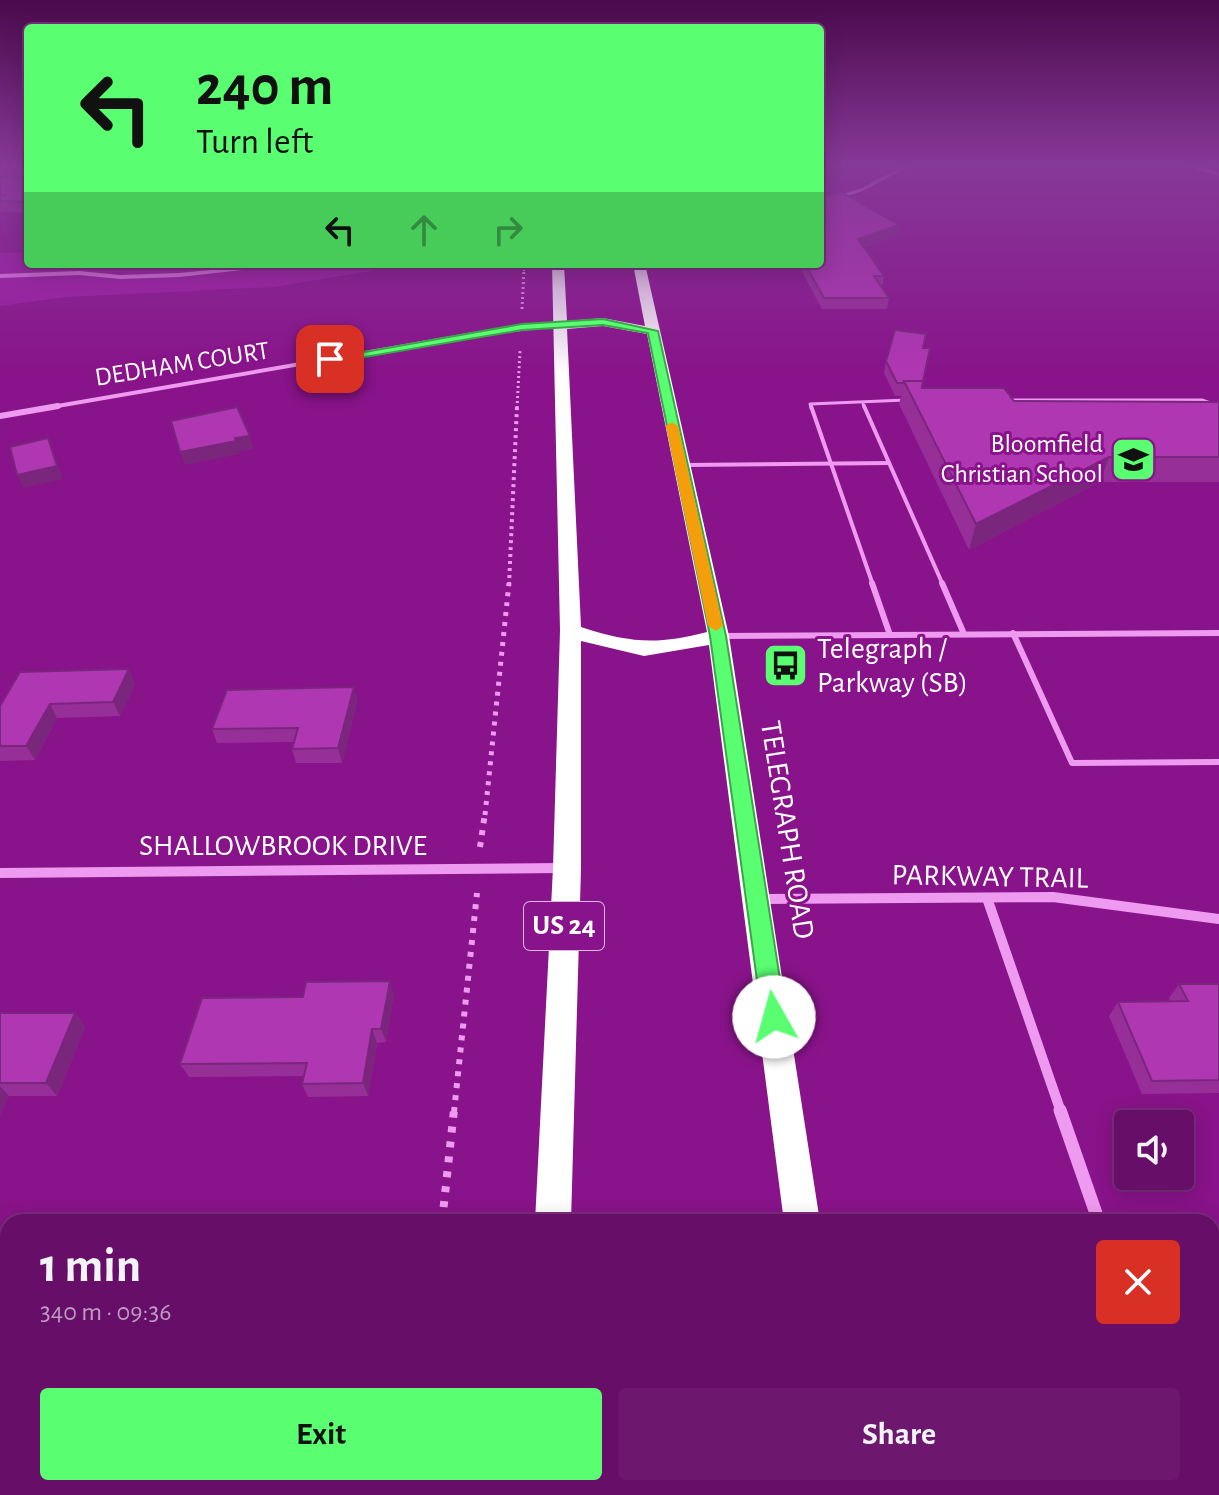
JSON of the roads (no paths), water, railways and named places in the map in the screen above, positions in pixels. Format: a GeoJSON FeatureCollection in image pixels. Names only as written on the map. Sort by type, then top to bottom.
{"type":"FeatureCollection","features":[{"type":"Feature","properties":{"kind":"highway","name":"US 24"},"geometry":{"type":"LineString","coordinates":[[553,1214],[567,868],[571,630],[558,268]]}},
{"type":"Feature","properties":{"kind":"highway","name":"TELEGRAPH ROAD"},"geometry":{"type":"LineString","coordinates":[[640,268],[718,636],[801,1214]]}},
{"type":"Feature","properties":{"kind":"highway"},"geometry":{"type":"LineString","coordinates":[[561,325],[603,322],[653,331]]}},
{"type":"Feature","properties":{"kind":"highway"},"geometry":{"type":"LineString","coordinates":[[571,630],[628,649],[647,651],[718,636]]}},
{"type":"Feature","properties":{"kind":"street","name":"DEDHAM COURT"},"geometry":{"type":"LineString","coordinates":[[0,416],[474,334],[561,325]]}},
{"type":"Feature","properties":{"kind":"street","name":"SHALLOWBROOK DRIVE"},"geometry":{"type":"LineString","coordinates":[[0,873],[567,868]]}},
{"type":"Feature","properties":{"kind":"street","name":"PARKWAY TRAIL"},"geometry":{"type":"LineString","coordinates":[[758,899],[1053,897],[1219,919]]}},
{"type":"Feature","properties":{"kind":"street"},"geometry":{"type":"LineString","coordinates":[[987,898],[1096,1214]]}},
{"type":"Feature","properties":{"kind":"lane"},"geometry":{"type":"LineString","coordinates":[[890,635],[810,404],[907,400]]}},
{"type":"Feature","properties":{"kind":"lane"},"geometry":{"type":"LineString","coordinates":[[1001,400],[1202,400],[1219,406]]}},
{"type":"Feature","properties":{"kind":"lane"},"geometry":{"type":"LineString","coordinates":[[863,404],[964,634]]}},
{"type":"Feature","properties":{"kind":"lane"},"geometry":{"type":"LineString","coordinates":[[680,465],[889,463]]}},
{"type":"Feature","properties":{"kind":"lane"},"geometry":{"type":"LineString","coordinates":[[1013,633],[1072,763],[1219,762]]}},
{"type":"Feature","properties":{"kind":"lane"},"geometry":{"type":"LineString","coordinates":[[718,636],[1219,633]]}},
{"type":"Feature","properties":{"kind":"waterway"},"geometry":{"type":"LineString","coordinates":[[0,276],[79,273],[120,277],[252,268]]}},
{"type":"Feature","properties":{"kind":"place","name":"Bloomfield Christian School"},"geometry":{"type":"Point","coordinates":[1134,459]}},
{"type":"Feature","properties":{"kind":"place","name":"Telegraph / Parkway (SB)"},"geometry":{"type":"Point","coordinates":[786,666]}}]}
